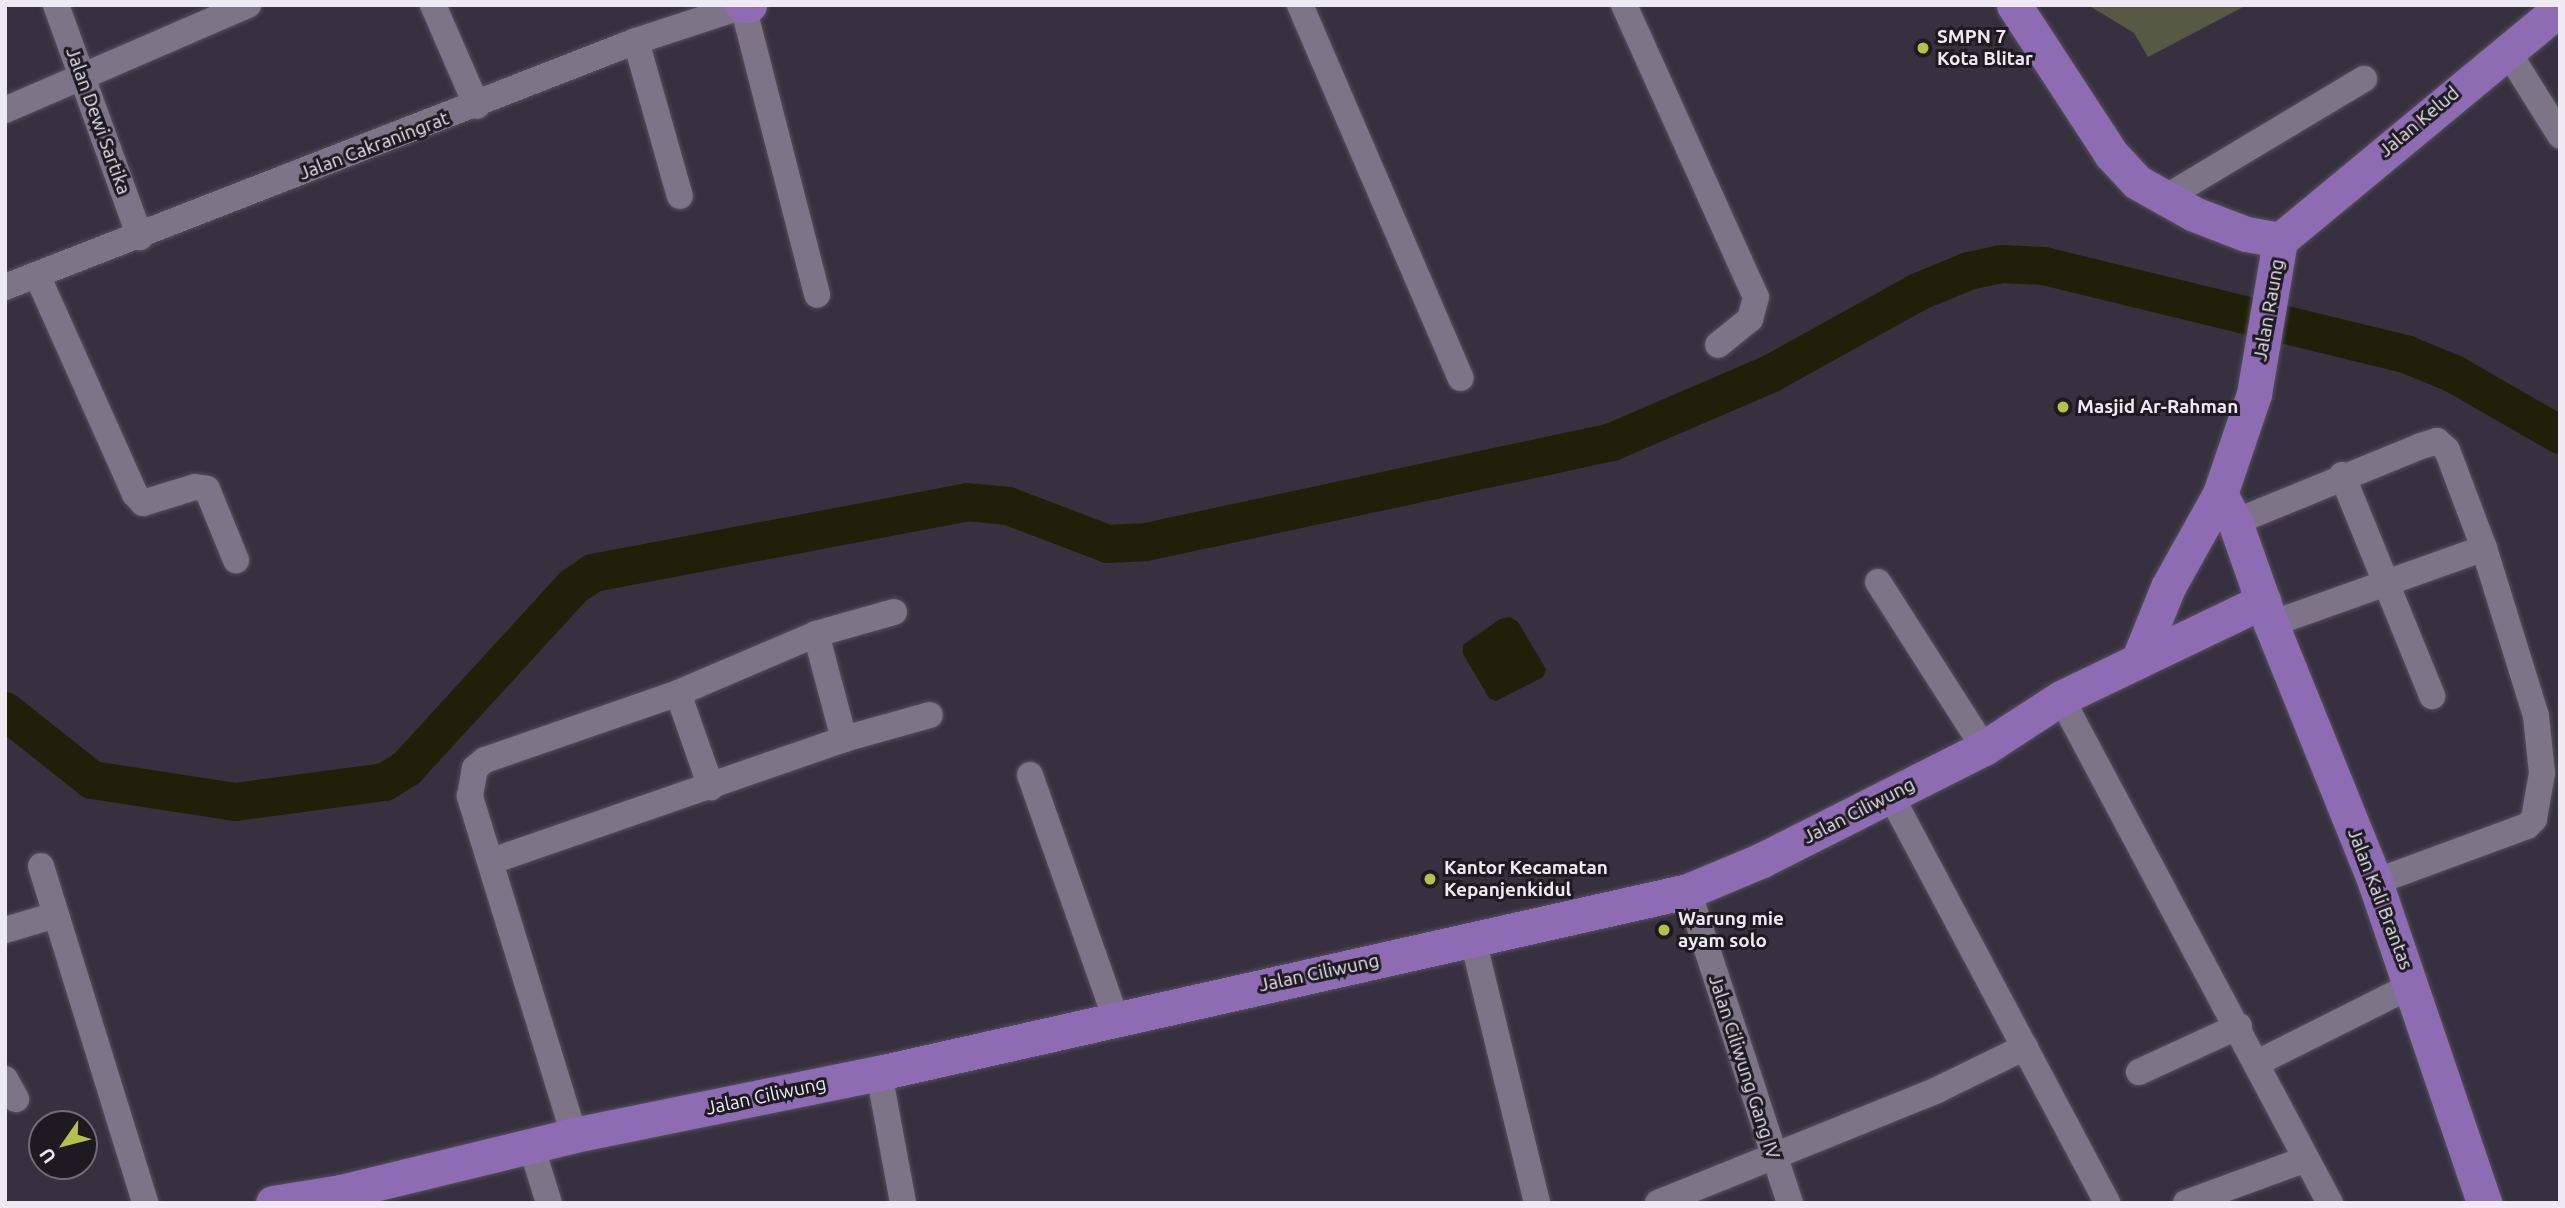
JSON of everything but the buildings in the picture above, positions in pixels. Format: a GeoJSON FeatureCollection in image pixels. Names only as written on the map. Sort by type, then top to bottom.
{"type":"FeatureCollection","features":[{"type":"Feature","properties":{"kind":"main road","name":"Jalan Raung"},"geometry":{"type":"LineString","coordinates":[[2014,5],[2117,162],[2137,182],[2165,198],[2280,251],[2254,394],[2228,508]]}},
{"type":"Feature","properties":{"kind":"main road","name":"Jalan Kelud"},"geometry":{"type":"LineString","coordinates":[[2280,251],[2506,49],[2560,8]]}},
{"type":"Feature","properties":{"kind":"main road","name":"Jalan Kali Brantas"},"geometry":{"type":"LineString","coordinates":[[2228,508],[2413,985],[2484,1203]]}},
{"type":"Feature","properties":{"kind":"main road"},"geometry":{"type":"LineString","coordinates":[[2138,661],[2168,587],[2228,508]]}},
{"type":"Feature","properties":{"kind":"main road","name":"Jalan Ciliwung"},"geometry":{"type":"LineString","coordinates":[[273,1203],[341,1192],[574,1135],[879,1073],[1115,1016],[1688,891],[1762,860],[1891,796],[1984,748],[2062,698],[2138,661],[2267,613]]}},
{"type":"Feature","properties":{"kind":"street","name":"Jalan Dewi Sartika"},"geometry":{"type":"LineString","coordinates":[[56,5],[140,237]]}},
{"type":"Feature","properties":{"kind":"street"},"geometry":{"type":"LineString","coordinates":[[433,5],[477,106]]}},
{"type":"Feature","properties":{"kind":"street"},"geometry":{"type":"LineString","coordinates":[[1300,5],[1461,378]]}},
{"type":"Feature","properties":{"kind":"street"},"geometry":{"type":"LineString","coordinates":[[1625,5],[1756,297],[1750,319],[1718,345]]}},
{"type":"Feature","properties":{"kind":"street"},"geometry":{"type":"LineString","coordinates":[[745,6],[817,295]]}},
{"type":"Feature","properties":{"kind":"street","name":"Jalan Cakraningrat"},"geometry":{"type":"LineString","coordinates":[[5,288],[477,106],[636,41],[745,6]]}},
{"type":"Feature","properties":{"kind":"street"},"geometry":{"type":"LineString","coordinates":[[5,110],[82,79],[233,9]]}},
{"type":"Feature","properties":{"kind":"street"},"geometry":{"type":"LineString","coordinates":[[636,41],[680,196]]}},
{"type":"Feature","properties":{"kind":"street"},"geometry":{"type":"LineString","coordinates":[[2506,49],[2560,135]]}},
{"type":"Feature","properties":{"kind":"street"},"geometry":{"type":"LineString","coordinates":[[2165,198],[2364,79]]}},
{"type":"Feature","properties":{"kind":"street"},"geometry":{"type":"LineString","coordinates":[[37,275],[135,495],[142,503],[195,487],[207,489],[236,560]]}},
{"type":"Feature","properties":{"kind":"street"},"geometry":{"type":"LineString","coordinates":[[2228,508],[2342,475],[2437,441],[2446,450],[2484,548],[2536,716],[2542,773],[2534,819],[2515,832],[2375,882]]}},
{"type":"Feature","properties":{"kind":"street"},"geometry":{"type":"LineString","coordinates":[[2342,475],[2432,695]]}},
{"type":"Feature","properties":{"kind":"street"},"geometry":{"type":"LineString","coordinates":[[2267,613],[2386,585],[2484,548]]}},
{"type":"Feature","properties":{"kind":"street"},"geometry":{"type":"LineString","coordinates":[[1878,582],[1984,748]]}},
{"type":"Feature","properties":{"kind":"street"},"geometry":{"type":"LineString","coordinates":[[574,1135],[470,796],[475,768],[485,760],[678,693],[816,635],[894,612]]}},
{"type":"Feature","properties":{"kind":"street"},"geometry":{"type":"LineString","coordinates":[[816,635],[844,739]]}},
{"type":"Feature","properties":{"kind":"street"},"geometry":{"type":"LineString","coordinates":[[678,693],[711,787]]}},
{"type":"Feature","properties":{"kind":"street"},"geometry":{"type":"LineString","coordinates":[[2062,698],[2259,1062],[2330,1203]]}},
{"type":"Feature","properties":{"kind":"street"},"geometry":{"type":"LineString","coordinates":[[492,861],[844,739],[930,715]]}},
{"type":"Feature","properties":{"kind":"street"},"geometry":{"type":"LineString","coordinates":[[1030,775],[1115,1016]]}},
{"type":"Feature","properties":{"kind":"street"},"geometry":{"type":"LineString","coordinates":[[1891,796],[2107,1203]]}},
{"type":"Feature","properties":{"kind":"street"},"geometry":{"type":"LineString","coordinates":[[41,866],[145,1203]]}},
{"type":"Feature","properties":{"kind":"street","name":"Jalan Ciliwung Gang IV"},"geometry":{"type":"LineString","coordinates":[[1688,891],[1771,1155],[1790,1203]]}},
{"type":"Feature","properties":{"kind":"street"},"geometry":{"type":"LineString","coordinates":[[5,930],[56,915]]}},
{"type":"Feature","properties":{"kind":"street"},"geometry":{"type":"LineString","coordinates":[[1473,940],[1537,1203]]}},
{"type":"Feature","properties":{"kind":"street"},"geometry":{"type":"LineString","coordinates":[[2259,1062],[2413,985]]}},
{"type":"Feature","properties":{"kind":"street"},"geometry":{"type":"LineString","coordinates":[[2139,1072],[2239,1026]]}},
{"type":"Feature","properties":{"kind":"street"},"geometry":{"type":"LineString","coordinates":[[1658,1203],[1937,1090],[2025,1046]]}},
{"type":"Feature","properties":{"kind":"street"},"geometry":{"type":"LineString","coordinates":[[879,1073],[903,1203]]}},
{"type":"Feature","properties":{"kind":"street"},"geometry":{"type":"LineString","coordinates":[[531,1145],[549,1203]]}},
{"type":"Feature","properties":{"kind":"street"},"geometry":{"type":"LineString","coordinates":[[2186,1203],[2306,1159]]}},
{"type":"Feature","properties":{"kind":"shaded area"},"geometry":{"type":"Polygon","coordinates":[[[2088,5],[2247,5],[2148,57],[2134,33],[2088,5]]]}},
{"type":"Feature","properties":{"kind":"shaded area"},"geometry":{"type":"Polygon","coordinates":[[[1510,617],[1518,622],[1546,669],[1543,677],[1496,701],[1489,698],[1463,654],[1463,645],[1500,619],[1510,617]]]}},
{"type":"Feature","properties":{"kind":"waterway"},"geometry":{"type":"LineString","coordinates":[[5,711],[92,780],[235,802],[385,782],[407,768],[574,586],[593,573],[967,502],[1008,506],[1108,544],[1146,542],[1612,442],[1772,373],[1918,292],[1969,271],[2001,264],[2044,266],[2408,355],[2454,374],[2560,435]]}},
{"type":"Feature","properties":{"kind":"place","name":"SMPN 7 Kota Blitar"},"geometry":{"type":"Point","coordinates":[1923,48]}},
{"type":"Feature","properties":{"kind":"place","name":"Masjid Ar-Rahman"},"geometry":{"type":"Point","coordinates":[2063,407]}},
{"type":"Feature","properties":{"kind":"place","name":"Kantor Kecamatan Kepanjenkidul"},"geometry":{"type":"Point","coordinates":[1430,879]}},
{"type":"Feature","properties":{"kind":"place","name":"Warung mie ayam solo"},"geometry":{"type":"Point","coordinates":[1664,930]}}]}
